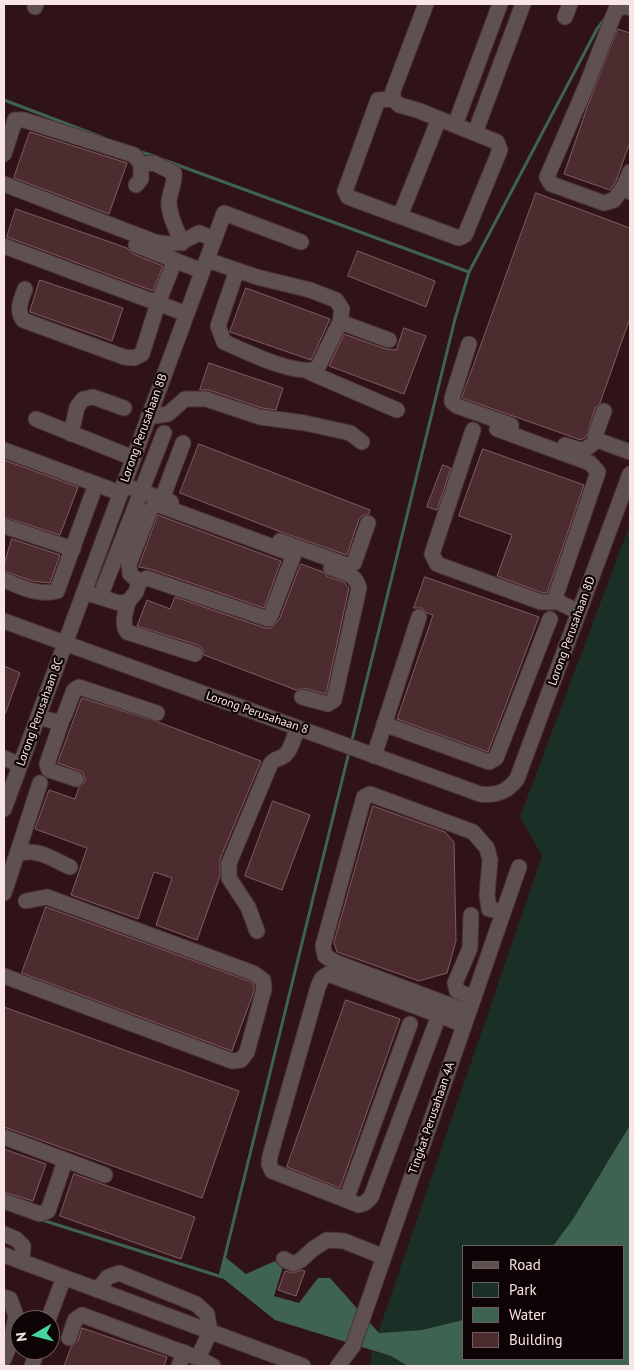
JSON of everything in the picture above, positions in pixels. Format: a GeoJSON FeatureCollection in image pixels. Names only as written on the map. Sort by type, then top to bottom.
{"type":"FeatureCollection","features":[{"type":"Feature","properties":{"kind":"street"},"geometry":{"type":"LineString","coordinates":[[393,99],[393,91],[426,4]]}},
{"type":"Feature","properties":{"kind":"street"},"geometry":{"type":"LineString","coordinates":[[455,125],[500,4]]}},
{"type":"Feature","properties":{"kind":"street"},"geometry":{"type":"LineString","coordinates":[[476,133],[523,4]]}},
{"type":"Feature","properties":{"kind":"street"},"geometry":{"type":"LineString","coordinates":[[628,184],[614,200],[604,203],[551,184],[547,178],[587,84],[616,9],[627,6],[630,8]]}},
{"type":"Feature","properties":{"kind":"street"},"geometry":{"type":"LineString","coordinates":[[393,99],[400,105],[497,142],[500,150],[465,235],[459,238],[348,197],[345,191],[378,100],[393,99]]}},
{"type":"Feature","properties":{"kind":"street"},"geometry":{"type":"LineString","coordinates":[[400,216],[438,119]]}},
{"type":"Feature","properties":{"kind":"street"},"geometry":{"type":"LineString","coordinates":[[4,154],[15,120],[24,120],[134,155],[141,164],[141,179],[136,185]]}},
{"type":"Feature","properties":{"kind":"street"},"geometry":{"type":"LineString","coordinates":[[141,164],[154,162],[174,174],[169,202],[172,220],[182,243]]}},
{"type":"Feature","properties":{"kind":"street"},"geometry":{"type":"LineString","coordinates":[[4,184],[156,242],[170,245],[182,243],[199,234],[214,239]]}},
{"type":"Feature","properties":{"kind":"street"},"geometry":{"type":"LineString","coordinates":[[15,200],[175,260],[237,270],[310,290],[336,300],[342,309],[340,322],[317,369],[309,372]]}},
{"type":"Feature","properties":{"kind":"street","name":"Lorong Perusahaan 8B"},"geometry":{"type":"LineString","coordinates":[[65,643],[224,214],[301,242]]}},
{"type":"Feature","properties":{"kind":"street"},"geometry":{"type":"LineString","coordinates":[[4,246],[187,314]]}},
{"type":"Feature","properties":{"kind":"street"},"geometry":{"type":"LineString","coordinates":[[25,289],[20,304],[20,315],[23,320],[124,357],[134,358],[142,354],[158,303],[175,260]]}},
{"type":"Feature","properties":{"kind":"street"},"geometry":{"type":"LineString","coordinates":[[237,270],[218,326],[224,342],[270,362],[309,372],[397,410]]}},
{"type":"Feature","properties":{"kind":"street"},"geometry":{"type":"LineString","coordinates":[[340,322],[389,340]]}},
{"type":"Feature","properties":{"kind":"street"},"geometry":{"type":"LineString","coordinates":[[470,344],[452,398],[452,402],[457,406],[582,451],[588,449],[596,440],[595,436],[604,411]]}},
{"type":"Feature","properties":{"kind":"street"},"geometry":{"type":"LineString","coordinates":[[71,434],[77,407],[83,400],[93,397],[124,408]]}},
{"type":"Feature","properties":{"kind":"street"},"geometry":{"type":"LineString","coordinates":[[148,417],[168,414],[185,399],[206,399],[260,417],[305,423],[350,433],[362,442]]}},
{"type":"Feature","properties":{"kind":"street"},"geometry":{"type":"LineString","coordinates":[[36,419],[133,458]]}},
{"type":"Feature","properties":{"kind":"street"},"geometry":{"type":"LineString","coordinates":[[497,429],[590,463],[598,472],[556,595],[558,602]]}},
{"type":"Feature","properties":{"kind":"street"},"geometry":{"type":"LineString","coordinates":[[472,430],[432,554],[437,564],[541,602],[558,602],[579,612]]}},
{"type":"Feature","properties":{"kind":"street"},"geometry":{"type":"LineString","coordinates":[[100,597],[164,433]]}},
{"type":"Feature","properties":{"kind":"street"},"geometry":{"type":"LineString","coordinates":[[596,440],[630,452]]}},
{"type":"Feature","properties":{"kind":"street"},"geometry":{"type":"LineString","coordinates":[[162,499],[183,443]]}},
{"type":"Feature","properties":{"kind":"street"},"geometry":{"type":"LineString","coordinates":[[4,450],[96,484],[141,491],[347,565],[354,564],[368,523]]}},
{"type":"Feature","properties":{"kind":"street","name":"Lorong Perusahaan 8D"},"geometry":{"type":"LineString","coordinates":[[511,786],[517,779],[630,474]]}},
{"type":"Feature","properties":{"kind":"street"},"geometry":{"type":"LineString","coordinates":[[4,580],[35,592],[49,593],[57,590],[96,484]]}},
{"type":"Feature","properties":{"kind":"street"},"geometry":{"type":"LineString","coordinates":[[139,582],[130,574],[128,564],[150,510],[154,506],[159,505],[351,575],[358,581],[359,588],[334,700],[328,704],[302,697]]}},
{"type":"Feature","properties":{"kind":"street"},"geometry":{"type":"LineString","coordinates":[[4,526],[73,549]]}},
{"type":"Feature","properties":{"kind":"street"},"geometry":{"type":"LineString","coordinates":[[194,654],[127,632],[124,627],[124,620],[128,602],[136,592],[139,582],[147,578],[160,581],[268,619],[292,562],[293,557],[290,553]]}},
{"type":"Feature","properties":{"kind":"street"},"geometry":{"type":"LineString","coordinates":[[84,592],[118,603],[128,602]]}},
{"type":"Feature","properties":{"kind":"street"},"geometry":{"type":"LineString","coordinates":[[369,754],[384,724],[419,617]]}},
{"type":"Feature","properties":{"kind":"street"},"geometry":{"type":"LineString","coordinates":[[384,724],[488,762],[496,758],[550,619]]}},
{"type":"Feature","properties":{"kind":"street","name":"Lorong Perusahaan 8"},"geometry":{"type":"LineString","coordinates":[[4,621],[480,794],[492,795],[502,792],[511,786]]}},
{"type":"Feature","properties":{"kind":"street","name":"Lorong Perusahaan 8C"},"geometry":{"type":"LineString","coordinates":[[4,809],[65,643]]}},
{"type":"Feature","properties":{"kind":"street"},"geometry":{"type":"LineString","coordinates":[[534,659],[558,668]]}},
{"type":"Feature","properties":{"kind":"street"},"geometry":{"type":"LineString","coordinates":[[76,779],[49,770],[47,764],[74,690],[79,687],[157,713]]}},
{"type":"Feature","properties":{"kind":"street"},"geometry":{"type":"LineString","coordinates":[[38,717],[57,722],[62,720]]}},
{"type":"Feature","properties":{"kind":"street"},"geometry":{"type":"LineString","coordinates":[[258,931],[248,907],[229,878],[229,863],[270,765],[275,759],[283,757],[287,753],[298,728]]}},
{"type":"Feature","properties":{"kind":"street"},"geometry":{"type":"LineString","coordinates":[[4,758],[20,765]]}},
{"type":"Feature","properties":{"kind":"street"},"geometry":{"type":"LineString","coordinates":[[4,976],[232,1061],[240,1060],[247,1052],[264,989],[263,980],[253,974],[47,897],[30,906],[4,894],[40,782]]}},
{"type":"Feature","properties":{"kind":"street"},"geometry":{"type":"LineString","coordinates":[[466,1019],[325,956],[323,946],[364,797],[370,794],[473,832],[487,848],[490,860],[487,896],[489,909],[503,912]]}},
{"type":"Feature","properties":{"kind":"street"},"geometry":{"type":"LineString","coordinates":[[16,854],[27,851],[38,853],[70,867]]}},
{"type":"Feature","properties":{"kind":"street","name":"Tingkat Perusahaan 4A"},"geometry":{"type":"LineString","coordinates":[[338,1366],[353,1346],[519,867]]}},
{"type":"Feature","properties":{"kind":"street"},"geometry":{"type":"LineString","coordinates":[[471,915],[470,948],[455,983],[457,991],[474,998]]}},
{"type":"Feature","properties":{"kind":"street"},"geometry":{"type":"LineString","coordinates":[[439,1015],[371,1197],[365,1203],[359,1205],[272,1171],[269,1164],[315,997],[322,978],[328,974],[439,1015],[466,1019]]}},
{"type":"Feature","properties":{"kind":"street"},"geometry":{"type":"LineString","coordinates":[[346,1200],[410,1024]]}},
{"type":"Feature","properties":{"kind":"street"},"geometry":{"type":"LineString","coordinates":[[4,1136],[105,1175]]}},
{"type":"Feature","properties":{"kind":"street"},"geometry":{"type":"LineString","coordinates":[[4,1201],[40,1214],[48,1211],[64,1164],[60,1158]]}},
{"type":"Feature","properties":{"kind":"street"},"geometry":{"type":"LineString","coordinates":[[4,1234],[16,1239],[23,1246],[22,1262]]}},
{"type":"Feature","properties":{"kind":"street"},"geometry":{"type":"LineString","coordinates":[[284,1259],[293,1264],[328,1240],[344,1241],[384,1257]]}},
{"type":"Feature","properties":{"kind":"street"},"geometry":{"type":"LineString","coordinates":[[4,1255],[303,1366]]}},
{"type":"Feature","properties":{"kind":"street"},"geometry":{"type":"LineString","coordinates":[[97,1290],[108,1277],[119,1273],[196,1304],[207,1314],[210,1332],[179,1366]]}},
{"type":"Feature","properties":{"kind":"street"},"geometry":{"type":"LineString","coordinates":[[52,1310],[64,1278]]}},
{"type":"Feature","properties":{"kind":"street"},"geometry":{"type":"LineString","coordinates":[[4,1297],[10,1300],[16,1316],[11,1341],[4,1359]]}},
{"type":"Feature","properties":{"kind":"street"},"geometry":{"type":"LineString","coordinates":[[69,1338],[76,1320],[82,1315],[191,1355],[213,1366]]}},
{"type":"Feature","properties":{"kind":"green space"},"geometry":{"type":"Polygon","coordinates":[[[630,524],[630,1125],[573,1219],[554,1245],[462,1245],[462,1320],[422,1330],[378,1333],[542,856],[520,817],[630,524]]]}},
{"type":"Feature","properties":{"kind":"green space"},"geometry":{"type":"Polygon","coordinates":[[[372,1351],[391,1356],[408,1366],[370,1366],[372,1351]]]}},
{"type":"Feature","properties":{"kind":"water"},"geometry":{"type":"Polygon","coordinates":[[[630,1125],[630,1366],[408,1366],[391,1356],[275,1320],[220,1276],[225,1257],[246,1274],[275,1261],[283,1267],[274,1296],[299,1303],[318,1278],[330,1278],[379,1333],[422,1330],[462,1320],[462,1360],[624,1360],[624,1245],[554,1245],[573,1219],[630,1125]]]}},
{"type":"Feature","properties":{"kind":"building"},"geometry":{"type":"Polygon","coordinates":[[[618,29],[630,33],[630,142],[616,181],[610,190],[564,174],[588,105],[618,29]]]}},
{"type":"Feature","properties":{"kind":"building"},"geometry":{"type":"Polygon","coordinates":[[[30,132],[127,163],[109,214],[14,178],[30,132]]]}},
{"type":"Feature","properties":{"kind":"building"},"geometry":{"type":"Polygon","coordinates":[[[536,193],[630,228],[630,318],[600,403],[595,408],[586,437],[581,440],[462,398],[536,193]]]}},
{"type":"Feature","properties":{"kind":"building"},"geometry":{"type":"Polygon","coordinates":[[[16,209],[127,248],[133,254],[163,266],[153,291],[7,237],[16,209]]]}},
{"type":"Feature","properties":{"kind":"building"},"geometry":{"type":"Polygon","coordinates":[[[358,251],[435,281],[426,307],[348,276],[358,251]]]}},
{"type":"Feature","properties":{"kind":"building"},"geometry":{"type":"Polygon","coordinates":[[[40,280],[123,308],[112,341],[30,312],[40,280]]]}},
{"type":"Feature","properties":{"kind":"building"},"geometry":{"type":"Polygon","coordinates":[[[246,288],[330,319],[311,360],[230,332],[246,288]]]}},
{"type":"Feature","properties":{"kind":"building"},"geometry":{"type":"Polygon","coordinates":[[[404,328],[426,336],[404,394],[329,366],[344,334],[386,349],[396,350],[404,328]]]}},
{"type":"Feature","properties":{"kind":"building"},"geometry":{"type":"Polygon","coordinates":[[[209,363],[283,388],[276,410],[262,408],[209,390],[200,390],[209,363]]]}},
{"type":"Feature","properties":{"kind":"building"},"geometry":{"type":"Polygon","coordinates":[[[199,444],[370,510],[369,514],[359,519],[347,555],[180,493],[199,444]]]}},
{"type":"Feature","properties":{"kind":"building"},"geometry":{"type":"Polygon","coordinates":[[[483,449],[584,485],[547,593],[497,576],[512,535],[459,516],[483,449]]]}},
{"type":"Feature","properties":{"kind":"building"},"geometry":{"type":"Polygon","coordinates":[[[4,460],[78,487],[60,535],[4,517],[4,460]]]}},
{"type":"Feature","properties":{"kind":"building"},"geometry":{"type":"Polygon","coordinates":[[[443,465],[451,468],[437,510],[427,507],[443,465]]]}},
{"type":"Feature","properties":{"kind":"building"},"geometry":{"type":"Polygon","coordinates":[[[158,515],[281,561],[264,608],[150,569],[139,567],[158,515]]]}},
{"type":"Feature","properties":{"kind":"building"},"geometry":{"type":"Polygon","coordinates":[[[12,539],[60,555],[50,583],[32,581],[4,571],[12,539]]]}},
{"type":"Feature","properties":{"kind":"building"},"geometry":{"type":"Polygon","coordinates":[[[301,564],[323,572],[328,577],[344,582],[349,588],[326,694],[304,688],[296,690],[204,655],[202,648],[198,645],[137,626],[147,600],[170,609],[175,597],[265,628],[271,628],[279,620],[301,564]]]}},
{"type":"Feature","properties":{"kind":"building"},"geometry":{"type":"Polygon","coordinates":[[[425,577],[539,617],[488,752],[397,719],[433,615],[427,613],[422,608],[414,608],[425,577]]]}},
{"type":"Feature","properties":{"kind":"building"},"geometry":{"type":"Polygon","coordinates":[[[4,666],[20,673],[5,714],[4,714],[4,666]]]}},
{"type":"Feature","properties":{"kind":"building"},"geometry":{"type":"Polygon","coordinates":[[[82,698],[158,722],[261,761],[220,859],[220,876],[197,940],[156,925],[172,878],[154,872],[138,919],[71,895],[87,848],[35,829],[49,790],[75,799],[79,787],[85,782],[83,772],[58,763],[82,698]]]}},
{"type":"Feature","properties":{"kind":"building"},"geometry":{"type":"Polygon","coordinates":[[[273,801],[310,815],[282,890],[245,876],[273,801]]]}},
{"type":"Feature","properties":{"kind":"building"},"geometry":{"type":"Polygon","coordinates":[[[373,806],[445,832],[454,842],[456,941],[447,973],[419,981],[337,952],[334,943],[373,806]]]}},
{"type":"Feature","properties":{"kind":"building"},"geometry":{"type":"Polygon","coordinates":[[[46,907],[249,981],[254,985],[254,991],[232,1051],[22,973],[46,907]]]}},
{"type":"Feature","properties":{"kind":"building"},"geometry":{"type":"Polygon","coordinates":[[[346,1000],[400,1019],[340,1188],[287,1167],[346,1000]]]}},
{"type":"Feature","properties":{"kind":"building"},"geometry":{"type":"Polygon","coordinates":[[[4,1007],[239,1091],[202,1198],[4,1127],[4,1007]]]}},
{"type":"Feature","properties":{"kind":"building"},"geometry":{"type":"Polygon","coordinates":[[[4,1149],[46,1164],[33,1201],[4,1192],[4,1149]]]}},
{"type":"Feature","properties":{"kind":"building"},"geometry":{"type":"Polygon","coordinates":[[[74,1174],[195,1217],[181,1259],[60,1216],[74,1174]]]}},
{"type":"Feature","properties":{"kind":"building"},"geometry":{"type":"Polygon","coordinates":[[[285,1271],[293,1273],[305,1271],[296,1296],[278,1290],[285,1271]]]}},
{"type":"Feature","properties":{"kind":"building"},"geometry":{"type":"Polygon","coordinates":[[[82,1328],[167,1357],[164,1366],[64,1366],[71,1347],[78,1341],[82,1328]]]}},
{"type":"Feature","properties":{"kind":"waterway"},"geometry":{"type":"LineString","coordinates":[[469,272],[597,29],[606,17]]}},
{"type":"Feature","properties":{"kind":"waterway"},"geometry":{"type":"LineString","coordinates":[[4,100],[104,138]]}},
{"type":"Feature","properties":{"kind":"waterway"},"geometry":{"type":"LineString","coordinates":[[138,151],[154,156]]}},
{"type":"Feature","properties":{"kind":"waterway"},"geometry":{"type":"LineString","coordinates":[[164,160],[469,272],[455,319],[351,744]]}},
{"type":"Feature","properties":{"kind":"waterway"},"geometry":{"type":"LineString","coordinates":[[220,1276],[349,752]]}},
{"type":"Feature","properties":{"kind":"waterway"},"geometry":{"type":"LineString","coordinates":[[42,1220],[222,1277]]}}]}
